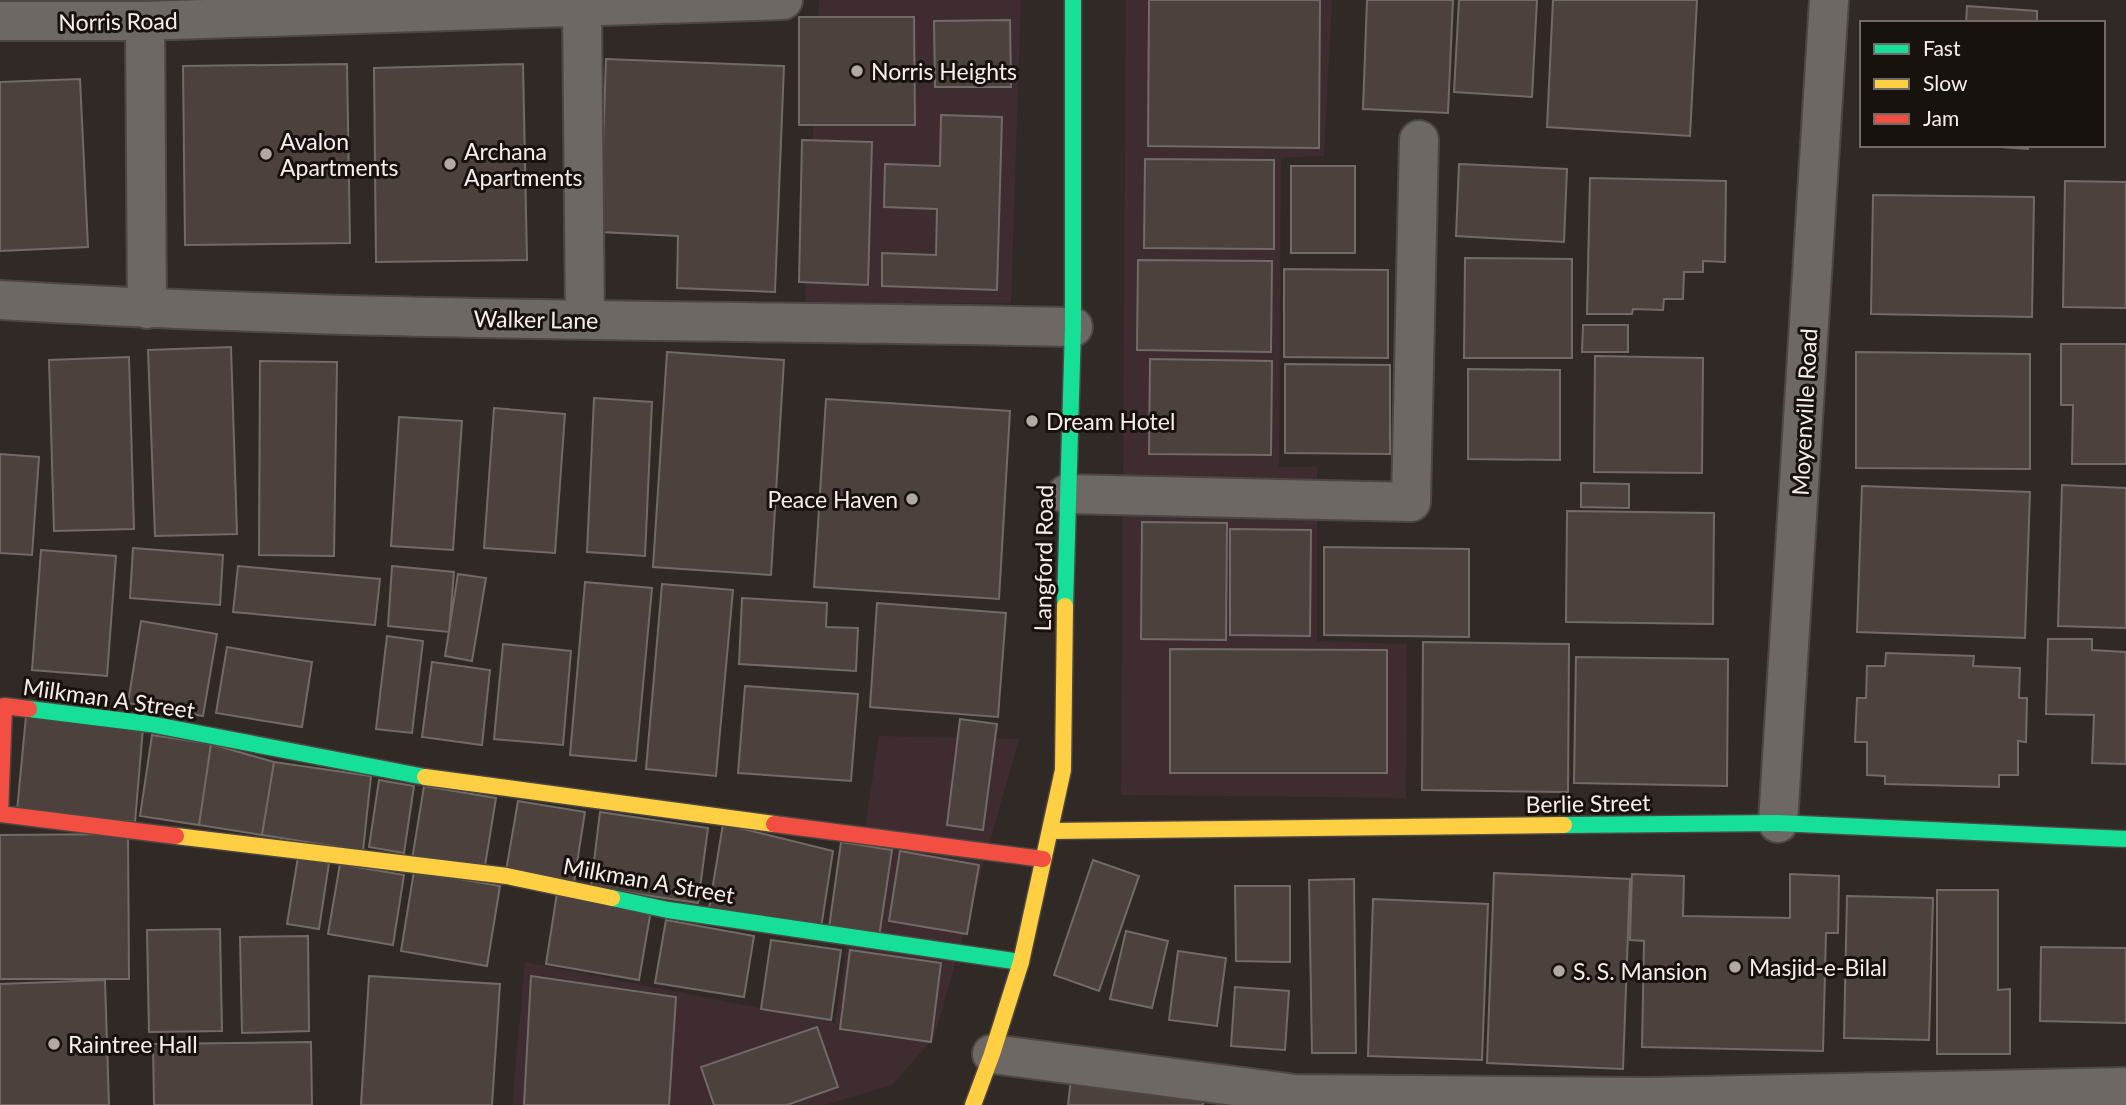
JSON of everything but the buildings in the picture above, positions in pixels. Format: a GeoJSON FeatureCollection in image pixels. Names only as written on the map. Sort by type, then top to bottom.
{"type":"FeatureCollection","features":[{"type":"Feature","properties":{"kind":"street","name":"Norris Road"},"geometry":{"type":"LineString","coordinates":[[0,21],[145,21],[783,0]]}},
{"type":"Feature","properties":{"kind":"street","name":"Langford Road"},"geometry":{"type":"LineString","coordinates":[[973,1105],[1021,962],[1063,770],[1067,494],[1073,327],[1073,0]]}},
{"type":"Feature","properties":{"kind":"street","name":"Moyenville Road"},"geometry":{"type":"LineString","coordinates":[[1778,823],[1829,0]]}},
{"type":"Feature","properties":{"kind":"street"},"geometry":{"type":"LineString","coordinates":[[582,8],[584,320]]}},
{"type":"Feature","properties":{"kind":"street"},"geometry":{"type":"LineString","coordinates":[[145,21],[147,309]]}},
{"type":"Feature","properties":{"kind":"street"},"geometry":{"type":"LineString","coordinates":[[1067,494],[1411,502],[1419,140]]}},
{"type":"Feature","properties":{"kind":"street","name":"Walker Lane"},"geometry":{"type":"LineString","coordinates":[[0,300],[147,309],[584,320],[1073,327]]}},
{"type":"Feature","properties":{"kind":"street","name":"Milkman A Street"},"geometry":{"type":"LineString","coordinates":[[1021,962],[668,910],[507,876],[0,814],[4,706],[150,724],[428,778],[1043,859]]}},
{"type":"Feature","properties":{"kind":"street","name":"Berlie Street"},"geometry":{"type":"LineString","coordinates":[[1050,831],[1778,823],[2126,839]]}},
{"type":"Feature","properties":{"kind":"street"},"geometry":{"type":"LineString","coordinates":[[992,1054],[1220,1095],[1295,1099],[1648,1097],[2126,1087]]}},
{"type":"Feature","properties":{"kind":"shaded area"},"geometry":{"type":"Polygon","coordinates":[[[819,0],[1021,0],[1011,303],[805,303],[819,0]]]}},
{"type":"Feature","properties":{"kind":"shaded area"},"geometry":{"type":"Polygon","coordinates":[[[1126,0],[1332,0],[1324,156],[1281,158],[1279,467],[1317,467],[1317,641],[1407,644],[1406,798],[1121,795],[1126,0]]]}},
{"type":"Feature","properties":{"kind":"shaded area"},"geometry":{"type":"Polygon","coordinates":[[[879,736],[1019,739],[934,1038],[892,1085],[824,1105],[512,1105],[525,962],[835,1023],[879,736]]]}},
{"type":"Feature","properties":{"kind":"traffic: fast"},"geometry":{"type":"LineString","coordinates":[[1065,606],[1073,327],[1073,0]]}},
{"type":"Feature","properties":{"kind":"traffic: fast"},"geometry":{"type":"LineString","coordinates":[[29,709],[150,724],[425,777]]}},
{"type":"Feature","properties":{"kind":"traffic: fast"},"geometry":{"type":"LineString","coordinates":[[1564,825],[1778,823],[2126,839]]}},
{"type":"Feature","properties":{"kind":"traffic: fast"},"geometry":{"type":"LineString","coordinates":[[612,898],[668,910],[1021,962]]}},
{"type":"Feature","properties":{"kind":"traffic: slow"},"geometry":{"type":"LineString","coordinates":[[973,1105],[1021,962],[1063,770],[1065,606]]}},
{"type":"Feature","properties":{"kind":"traffic: slow"},"geometry":{"type":"LineString","coordinates":[[425,777],[774,824]]}},
{"type":"Feature","properties":{"kind":"traffic: slow"},"geometry":{"type":"LineString","coordinates":[[1050,831],[1564,825]]}},
{"type":"Feature","properties":{"kind":"traffic: slow"},"geometry":{"type":"LineString","coordinates":[[176,836],[507,876],[612,898]]}},
{"type":"Feature","properties":{"kind":"traffic: jam"},"geometry":{"type":"LineString","coordinates":[[29,709],[4,706],[0,814],[176,836]]}},
{"type":"Feature","properties":{"kind":"traffic: jam"},"geometry":{"type":"LineString","coordinates":[[774,824],[1043,859]]}},
{"type":"Feature","properties":{"kind":"place","name":"Norris Heights"},"geometry":{"type":"Point","coordinates":[857,71]}},
{"type":"Feature","properties":{"kind":"place","name":"Avalon Apartments"},"geometry":{"type":"Point","coordinates":[266,154]}},
{"type":"Feature","properties":{"kind":"place","name":"Archana Apartments"},"geometry":{"type":"Point","coordinates":[450,164]}},
{"type":"Feature","properties":{"kind":"place","name":"Dream Hotel"},"geometry":{"type":"Point","coordinates":[1032,421]}},
{"type":"Feature","properties":{"kind":"place","name":"Peace Haven"},"geometry":{"type":"Point","coordinates":[912,499]}},
{"type":"Feature","properties":{"kind":"place","name":"Masjid-e-Bilal"},"geometry":{"type":"Point","coordinates":[1735,967]}},
{"type":"Feature","properties":{"kind":"place","name":"S. S. Mansion"},"geometry":{"type":"Point","coordinates":[1559,971]}},
{"type":"Feature","properties":{"kind":"place","name":"Raintree Hall"},"geometry":{"type":"Point","coordinates":[54,1044]}}]}
